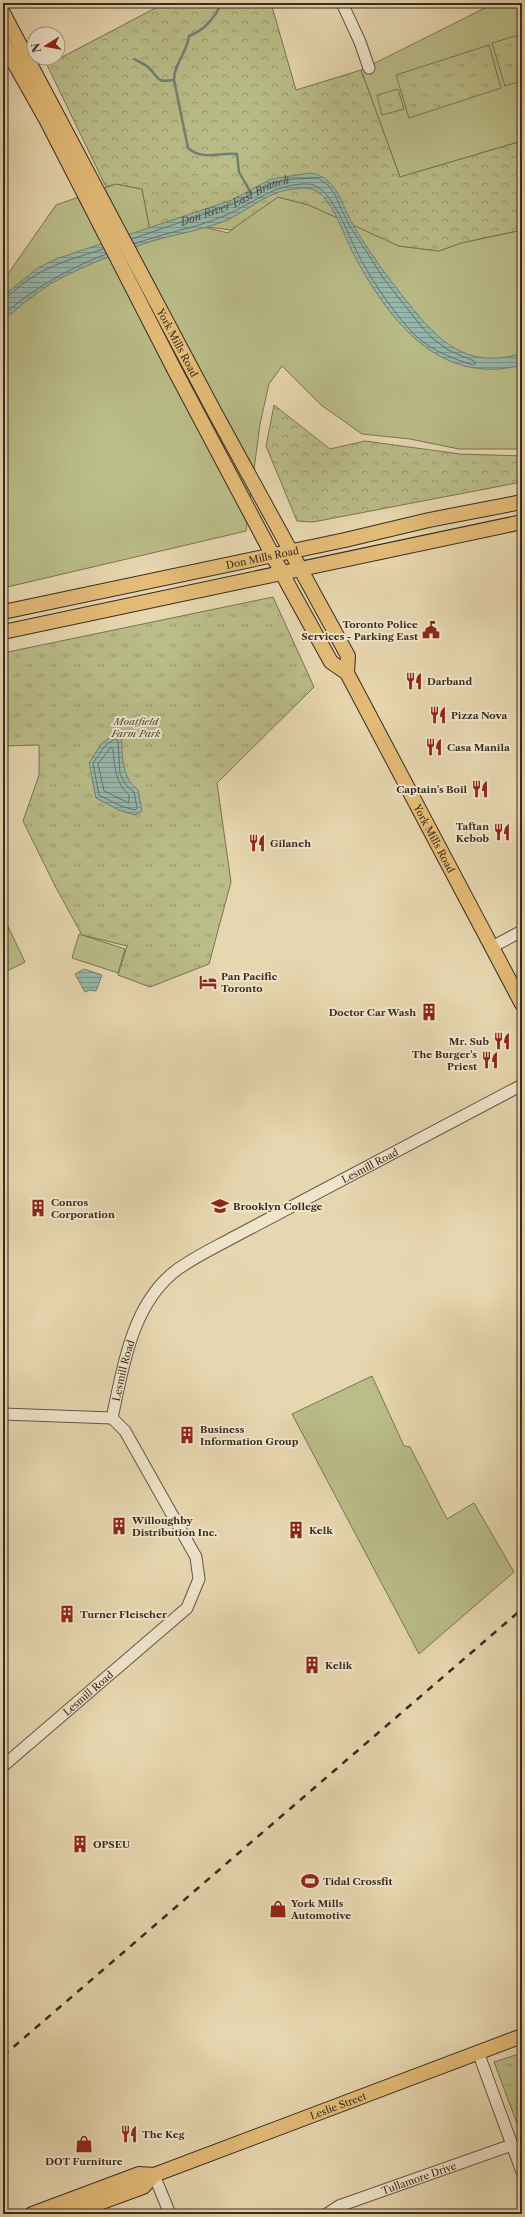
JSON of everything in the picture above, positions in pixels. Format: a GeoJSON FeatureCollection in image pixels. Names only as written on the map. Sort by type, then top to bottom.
{"type":"FeatureCollection","features":[{"type":"Feature","properties":{"kind":"main road","name":"York Mills Road"},"geometry":{"type":"LineString","coordinates":[[3,13],[348,656],[347,673]]}},
{"type":"Feature","properties":{"kind":"main road","name":"York Mills Road"},"geometry":{"type":"LineString","coordinates":[[3,43],[47,122],[80,190],[282,572],[331,662],[347,673],[522,1004]]}},
{"type":"Feature","properties":{"kind":"main road","name":"Don Mills Road"},"geometry":{"type":"LineString","coordinates":[[3,612],[522,502]]}},
{"type":"Feature","properties":{"kind":"main road"},"geometry":{"type":"LineString","coordinates":[[454,516],[455,536]]}},
{"type":"Feature","properties":{"kind":"main road","name":"Don Mills Road"},"geometry":{"type":"LineString","coordinates":[[3,632],[522,522]]}},
{"type":"Feature","properties":{"kind":"main road","name":"Leslie Street"},"geometry":{"type":"LineString","coordinates":[[32,2214],[68,2210],[139,2174],[154,2175],[522,2036]]}},
{"type":"Feature","properties":{"kind":"street"},"geometry":{"type":"LineString","coordinates":[[342,3],[360,42],[369,68]]}},
{"type":"Feature","properties":{"kind":"street"},"geometry":{"type":"LineString","coordinates":[[492,947],[522,931]]}},
{"type":"Feature","properties":{"kind":"street","name":"Lesmill Road"},"geometry":{"type":"LineString","coordinates":[[3,1766],[187,1608],[199,1579],[196,1557],[125,1431],[112,1418],[120,1378],[140,1317],[160,1286],[190,1261],[522,1085]]}},
{"type":"Feature","properties":{"kind":"street"},"geometry":{"type":"LineString","coordinates":[[3,1414],[112,1418]]}},
{"type":"Feature","properties":{"kind":"street"},"geometry":{"type":"LineString","coordinates":[[478,2052],[522,2172]]}},
{"type":"Feature","properties":{"kind":"street","name":"Tullamore Drive"},"geometry":{"type":"LineString","coordinates":[[328,2214],[339,2206],[512,2145]]}},
{"type":"Feature","properties":{"kind":"street"},"geometry":{"type":"LineString","coordinates":[[154,2175],[170,2214]]}},
{"type":"Feature","properties":{"kind":"green space"},"geometry":{"type":"Polygon","coordinates":[[[165,3],[271,3],[296,90],[361,70],[400,177],[522,141],[522,230],[461,243],[439,251],[399,246],[309,205],[278,197],[231,230],[200,226],[152,241],[142,189],[116,184],[106,187],[47,66],[66,66],[66,55],[165,3]]]}},
{"type":"Feature","properties":{"kind":"green space"},"geometry":{"type":"Polygon","coordinates":[[[495,3],[522,3],[522,141],[400,177],[361,70],[495,3]]]}},
{"type":"Feature","properties":{"kind":"green space"},"geometry":{"type":"Polygon","coordinates":[[[522,34],[522,81],[505,86],[492,43],[522,34]]]}},
{"type":"Feature","properties":{"kind":"green space"},"geometry":{"type":"Polygon","coordinates":[[[489,45],[501,88],[409,118],[396,75],[489,45]]]}},
{"type":"Feature","properties":{"kind":"green space"},"geometry":{"type":"Polygon","coordinates":[[[398,89],[404,109],[382,115],[377,95],[398,89]]]}},
{"type":"Feature","properties":{"kind":"green space"},"geometry":{"type":"Polygon","coordinates":[[[116,184],[142,189],[152,240],[200,226],[228,233],[245,219],[278,197],[309,205],[399,246],[439,251],[461,243],[522,230],[522,449],[459,449],[410,439],[362,434],[321,405],[282,366],[269,384],[260,424],[246,531],[3,588],[3,281],[56,205],[116,184]]]}},
{"type":"Feature","properties":{"kind":"green space"},"geometry":{"type":"Polygon","coordinates":[[[274,405],[330,449],[365,441],[460,454],[522,456],[522,482],[313,522],[297,521],[266,446],[274,405]]]}},
{"type":"Feature","properties":{"kind":"green space","name":"Moatfield Farm Park"},"geometry":{"type":"Polygon","coordinates":[[[273,597],[314,687],[217,783],[231,882],[209,964],[150,987],[118,975],[127,946],[82,935],[55,886],[23,821],[39,775],[39,745],[3,746],[3,653],[273,597]]]}},
{"type":"Feature","properties":{"kind":"green space"},"geometry":{"type":"Polygon","coordinates":[[[3,916],[25,962],[3,973],[3,916]]]}},
{"type":"Feature","properties":{"kind":"green space"},"geometry":{"type":"Polygon","coordinates":[[[79,934],[125,949],[118,973],[72,958],[79,934]]]}},
{"type":"Feature","properties":{"kind":"green space"},"geometry":{"type":"Polygon","coordinates":[[[372,1376],[404,1446],[410,1447],[447,1519],[474,1503],[514,1572],[419,1654],[292,1414],[372,1376]]]}},
{"type":"Feature","properties":{"kind":"green space"},"geometry":{"type":"Polygon","coordinates":[[[522,2053],[522,2137],[494,2062],[522,2053]]]}},
{"type":"Feature","properties":{"kind":"water","name":"Don River East Branch"},"geometry":{"type":"Polygon","coordinates":[[[310,173],[319,175],[331,184],[340,198],[356,230],[374,258],[413,309],[438,336],[466,354],[483,358],[501,358],[522,353],[522,365],[492,369],[465,366],[441,357],[419,342],[400,323],[382,301],[353,253],[334,212],[324,197],[315,190],[307,188],[279,192],[227,220],[152,241],[84,267],[47,286],[3,321],[3,296],[38,268],[56,259],[232,200],[271,179],[310,173]]]}},
{"type":"Feature","properties":{"kind":"water"},"geometry":{"type":"Polygon","coordinates":[[[121,730],[123,763],[128,777],[138,790],[142,811],[135,815],[119,810],[96,798],[89,763],[102,743],[121,730]]]}},
{"type":"Feature","properties":{"kind":"water"},"geometry":{"type":"Polygon","coordinates":[[[84,969],[102,975],[96,991],[90,990],[85,992],[75,974],[84,969]]]}},
{"type":"Feature","properties":{"kind":"waterway","name":"Don River East Branch"},"geometry":{"type":"LineString","coordinates":[[222,3],[216,14],[208,23],[200,30],[189,36],[186,48],[176,68],[174,80],[188,148],[194,152],[205,155],[237,154],[239,172],[251,193]]}},
{"type":"Feature","properties":{"kind":"waterway"},"geometry":{"type":"LineString","coordinates":[[134,59],[147,66],[158,79],[164,81],[174,80]]}},
{"type":"Feature","properties":{"kind":"railway"},"geometry":{"type":"LineString","coordinates":[[3,2056],[522,1609]]}},
{"type":"Feature","properties":{"kind":"place","name":"Toronto Police Services - Parking East"},"geometry":{"type":"Point","coordinates":[431,630]}},
{"type":"Feature","properties":{"kind":"place","name":"Darband"},"geometry":{"type":"Point","coordinates":[414,681]}},
{"type":"Feature","properties":{"kind":"place","name":"Pizza Nova"},"geometry":{"type":"Point","coordinates":[438,715]}},
{"type":"Feature","properties":{"kind":"place","name":"Casa Manila"},"geometry":{"type":"Point","coordinates":[434,747]}},
{"type":"Feature","properties":{"kind":"place","name":"Captain's Boil"},"geometry":{"type":"Point","coordinates":[480,789]}},
{"type":"Feature","properties":{"kind":"place","name":"Taftan Kebob"},"geometry":{"type":"Point","coordinates":[502,832]}},
{"type":"Feature","properties":{"kind":"place","name":"Gilaneh"},"geometry":{"type":"Point","coordinates":[257,843]}},
{"type":"Feature","properties":{"kind":"place","name":"Pan Pacific Toronto"},"geometry":{"type":"Point","coordinates":[208,982]}},
{"type":"Feature","properties":{"kind":"place","name":"Doctor Car Wash"},"geometry":{"type":"Point","coordinates":[429,1012]}},
{"type":"Feature","properties":{"kind":"place","name":"Mr. Sub"},"geometry":{"type":"Point","coordinates":[502,1041]}},
{"type":"Feature","properties":{"kind":"place","name":"The Burger's Priest"},"geometry":{"type":"Point","coordinates":[490,1060]}},
{"type":"Feature","properties":{"kind":"place","name":"Brooklyn College"},"geometry":{"type":"Point","coordinates":[220,1206]}},
{"type":"Feature","properties":{"kind":"place","name":"Conros Corporation"},"geometry":{"type":"Point","coordinates":[38,1208]}},
{"type":"Feature","properties":{"kind":"place","name":"Business Information Group"},"geometry":{"type":"Point","coordinates":[187,1435]}},
{"type":"Feature","properties":{"kind":"place","name":"Willoughby Distribution Inc."},"geometry":{"type":"Point","coordinates":[119,1526]}},
{"type":"Feature","properties":{"kind":"place","name":"Kelk"},"geometry":{"type":"Point","coordinates":[296,1530]}},
{"type":"Feature","properties":{"kind":"place","name":"Turner Fleischer"},"geometry":{"type":"Point","coordinates":[67,1614]}},
{"type":"Feature","properties":{"kind":"place","name":"Kelik"},"geometry":{"type":"Point","coordinates":[312,1665]}},
{"type":"Feature","properties":{"kind":"place","name":"OPSEU"},"geometry":{"type":"Point","coordinates":[80,1844]}},
{"type":"Feature","properties":{"kind":"place","name":"Tidal Crossfit"},"geometry":{"type":"Point","coordinates":[310,1881]}},
{"type":"Feature","properties":{"kind":"place","name":"York Mills Automotive"},"geometry":{"type":"Point","coordinates":[278,1909]}},
{"type":"Feature","properties":{"kind":"place","name":"The Keg"},"geometry":{"type":"Point","coordinates":[129,2134]}},
{"type":"Feature","properties":{"kind":"place","name":"DOT Furniture"},"geometry":{"type":"Point","coordinates":[84,2144]}}]}
